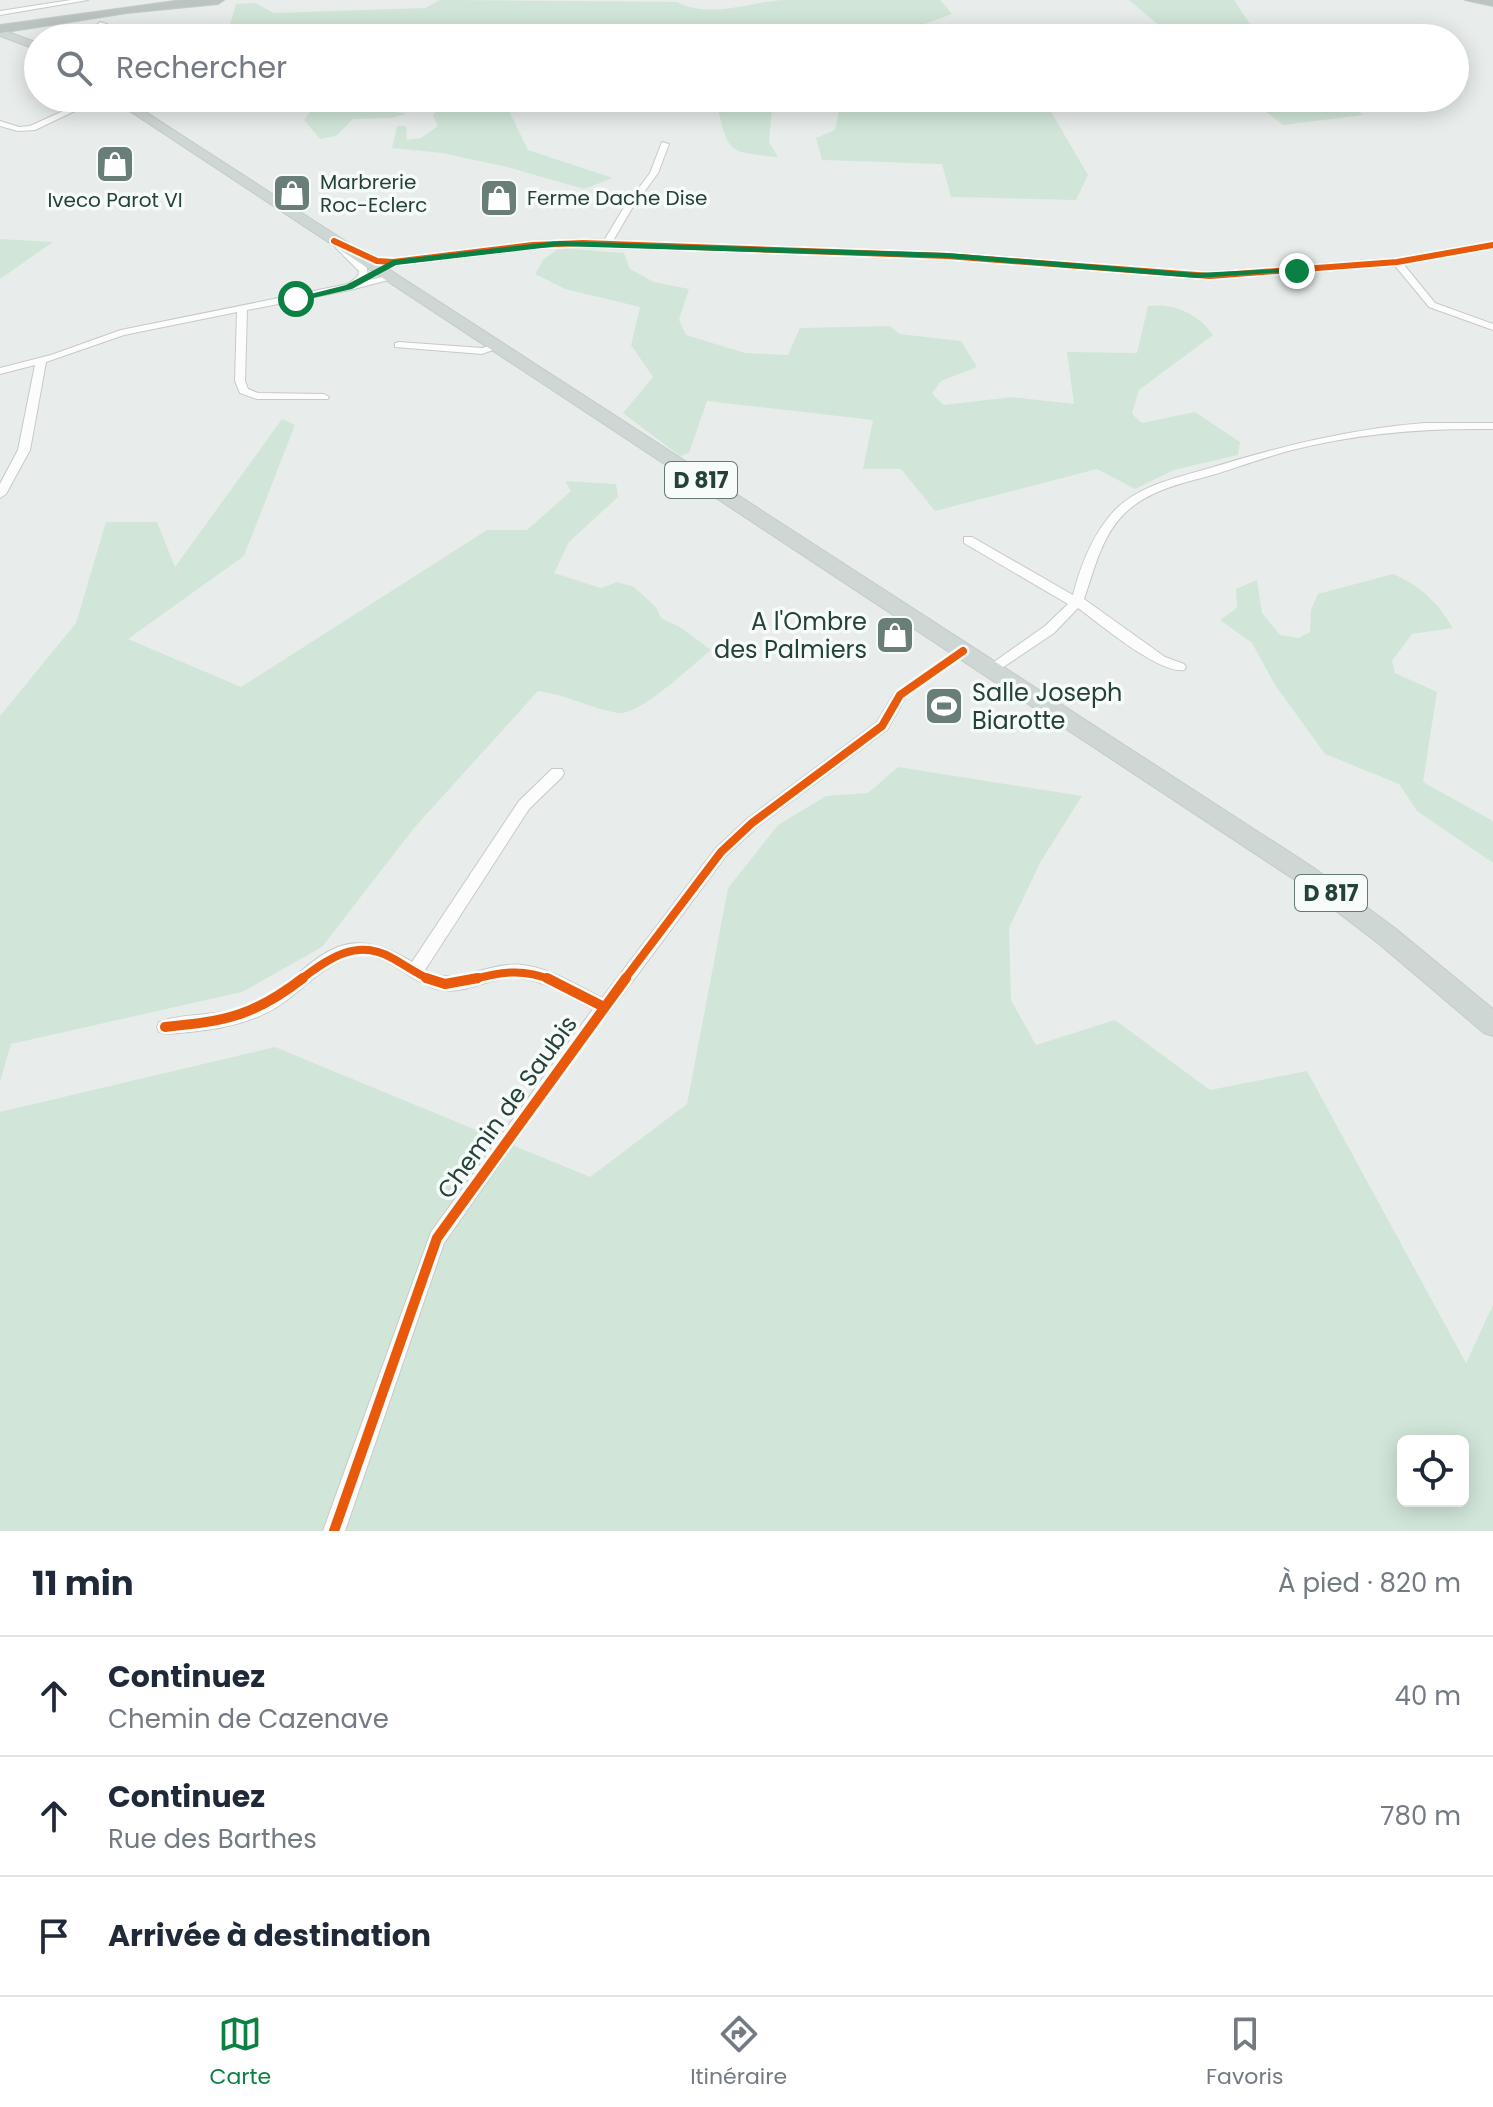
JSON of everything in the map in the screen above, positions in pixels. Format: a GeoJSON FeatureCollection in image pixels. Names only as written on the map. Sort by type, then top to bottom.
{"type":"FeatureCollection","features":[{"type":"Feature","properties":{"kind":"highway"},"geometry":{"type":"LineString","coordinates":[[37,24],[175,0]]}},
{"type":"Feature","properties":{"kind":"highway"},"geometry":{"type":"LineString","coordinates":[[38,24],[127,9],[218,0]]}},
{"type":"Feature","properties":{"kind":"highway"},"geometry":{"type":"LineString","coordinates":[[1471,0],[1493,2]]}},
{"type":"Feature","properties":{"kind":"highway"},"geometry":{"type":"LineString","coordinates":[[2,30],[24,26]]}},
{"type":"Feature","properties":{"kind":"highway"},"geometry":{"type":"LineString","coordinates":[[2,30],[24,26]]}},
{"type":"Feature","properties":{"kind":"main road"},"geometry":{"type":"LineString","coordinates":[[2,30],[24,40]]}},
{"type":"Feature","properties":{"kind":"main road","name":"D 817"},"geometry":{"type":"LineString","coordinates":[[137,112],[334,241],[388,270],[496,347],[1306,875],[1387,936],[1493,1025]]}},
{"type":"Feature","properties":{"kind":"street"},"geometry":{"type":"LineString","coordinates":[[0,13],[85,0]]}},
{"type":"Feature","properties":{"kind":"street"},"geometry":{"type":"LineString","coordinates":[[0,123],[25,129],[65,112]]}},
{"type":"Feature","properties":{"kind":"street"},"geometry":{"type":"LineString","coordinates":[[607,244],[627,209],[654,173],[665,144]]}},
{"type":"Feature","properties":{"kind":"street"},"geometry":{"type":"LineString","coordinates":[[334,241],[364,270],[363,277],[349,287]]}},
{"type":"Feature","properties":{"kind":"street"},"geometry":{"type":"LineString","coordinates":[[0,371],[41,362],[121,333],[349,287],[388,270],[543,244],[947,256],[1197,276],[1397,262],[1493,245]]}},
{"type":"Feature","properties":{"kind":"street"},"geometry":{"type":"LineString","coordinates":[[1397,262],[1432,305],[1493,327]]}},
{"type":"Feature","properties":{"kind":"street"},"geometry":{"type":"LineString","coordinates":[[242,310],[240,381],[244,391],[257,396],[324,397]]}},
{"type":"Feature","properties":{"kind":"street"},"geometry":{"type":"LineString","coordinates":[[399,345],[482,351],[496,347]]}},
{"type":"Feature","properties":{"kind":"street"},"geometry":{"type":"LineString","coordinates":[[0,494],[24,450],[41,362]]}},
{"type":"Feature","properties":{"kind":"street"},"geometry":{"type":"LineString","coordinates":[[991,669],[1064,617],[1076,602],[1095,546],[1106,528],[1135,498],[1155,487],[1275,450],[1355,435],[1436,424],[1493,426]]}},
{"type":"Feature","properties":{"kind":"street"},"geometry":{"type":"LineString","coordinates":[[968,540],[1076,602],[1160,660],[1179,667]]}},
{"type":"Feature","properties":{"kind":"street","name":"Chemin de Saubis"},"geometry":{"type":"LineString","coordinates":[[334,1531],[437,1238],[721,852],[752,823],[882,726],[900,695],[963,651]]}},
{"type":"Feature","properties":{"kind":"street"},"geometry":{"type":"LineString","coordinates":[[416,970],[524,805],[557,773]]}},
{"type":"Feature","properties":{"kind":"street"},"geometry":{"type":"LineString","coordinates":[[165,1027],[218,1021],[259,1009],[326,960],[350,949],[370,949],[437,982],[460,982],[509,970],[540,975],[604,1007]]}},
{"type":"Feature","properties":{"kind":"green space"},"geometry":{"type":"Polygon","coordinates":[[[440,0],[677,2],[717,10],[785,0],[940,0],[952,14],[924,24],[230,24],[236,4],[255,3],[274,13],[425,8],[440,0]]]}},
{"type":"Feature","properties":{"kind":"green space"},"geometry":{"type":"Polygon","coordinates":[[[1129,0],[1234,0],[1250,24],[1157,24],[1129,0]]]}},
{"type":"Feature","properties":{"kind":"green space"},"geometry":{"type":"Polygon","coordinates":[[[310,112],[407,114],[390,118],[353,119],[336,136],[320,139],[304,120],[310,112]]]}},
{"type":"Feature","properties":{"kind":"green space"},"geometry":{"type":"Polygon","coordinates":[[[436,112],[510,112],[528,150],[613,178],[584,189],[507,167],[442,153],[392,148],[397,126],[406,126],[407,140],[421,138],[438,126],[433,116],[436,112]]]}},
{"type":"Feature","properties":{"kind":"green space"},"geometry":{"type":"Polygon","coordinates":[[[719,112],[772,112],[769,142],[778,157],[740,151],[733,147],[724,133],[719,112]]]}},
{"type":"Feature","properties":{"kind":"green space"},"geometry":{"type":"Polygon","coordinates":[[[839,112],[1051,112],[1088,175],[1076,200],[951,197],[942,164],[822,160],[816,138],[835,130],[839,112]]]}},
{"type":"Feature","properties":{"kind":"green space"},"geometry":{"type":"Polygon","coordinates":[[[1267,112],[1359,112],[1363,115],[1283,125],[1267,112]]]}},
{"type":"Feature","properties":{"kind":"green space"},"geometry":{"type":"Polygon","coordinates":[[[0,239],[53,242],[0,279],[0,239]]]}},
{"type":"Feature","properties":{"kind":"green space"},"geometry":{"type":"Polygon","coordinates":[[[559,248],[624,253],[630,269],[654,282],[689,289],[679,320],[686,335],[745,353],[788,355],[800,328],[890,326],[900,334],[961,341],[977,367],[941,381],[932,393],[943,405],[1012,397],[1074,404],[1067,352],[1137,353],[1148,306],[1176,308],[1192,315],[1213,335],[1139,390],[1132,414],[1142,423],[1195,412],[1240,442],[1238,455],[1174,470],[1135,489],[1097,469],[935,511],[901,469],[863,469],[873,420],[707,401],[689,453],[680,456],[623,413],[653,377],[631,345],[640,307],[565,289],[535,274],[543,260],[559,248]]]}},
{"type":"Feature","properties":{"kind":"green space"},"geometry":{"type":"Polygon","coordinates":[[[282,419],[295,425],[244,556],[128,639],[241,687],[487,530],[527,530],[571,491],[565,481],[616,484],[618,497],[569,542],[554,573],[601,588],[617,582],[634,587],[656,607],[661,618],[680,627],[711,650],[652,698],[628,712],[608,711],[538,691],[414,828],[322,947],[242,992],[11,1044],[0,1082],[0,716],[76,623],[106,522],[157,522],[175,567],[282,419]]]}},
{"type":"Feature","properties":{"kind":"green space"},"geometry":{"type":"Polygon","coordinates":[[[1393,574],[1428,596],[1453,628],[1412,634],[1392,661],[1395,673],[1437,692],[1423,782],[1493,821],[1493,863],[1417,811],[1399,784],[1325,754],[1275,685],[1252,643],[1220,620],[1237,608],[1236,589],[1257,580],[1262,613],[1280,635],[1298,638],[1310,632],[1311,610],[1318,594],[1393,574]]]}},
{"type":"Feature","properties":{"kind":"green space"},"geometry":{"type":"Polygon","coordinates":[[[898,767],[1082,796],[1041,861],[1009,928],[1011,1000],[1036,1045],[1115,1020],[1210,1090],[1307,1071],[1466,1363],[1493,1305],[1493,1531],[0,1531],[0,1112],[275,1047],[590,1177],[687,1104],[728,888],[778,825],[826,796],[868,793],[898,767]]]}},
{"type":"Feature","properties":{"kind":"cycle path"},"geometry":{"type":"LineString","coordinates":[[334,241],[377,261],[393,262],[533,245],[583,243],[947,256],[1210,276],[1397,262],[1493,245]]}},
{"type":"Feature","properties":{"kind":"cycle path"},"geometry":{"type":"LineString","coordinates":[[334,1531],[437,1238],[549,1080],[721,852],[752,823],[882,726],[900,695],[963,651]]}},
{"type":"Feature","properties":{"kind":"cycle path"},"geometry":{"type":"LineString","coordinates":[[165,1027],[214,1022],[249,1013],[335,956],[359,948],[382,953],[425,978],[445,984],[499,972],[533,973],[604,1007]]}},
{"type":"Feature","properties":{"kind":"place","name":"Iveco Parot VI"},"geometry":{"type":"Point","coordinates":[115,164]}},
{"type":"Feature","properties":{"kind":"place","name":"Marbrerie Roc-Eclerc"},"geometry":{"type":"Point","coordinates":[292,193]}},
{"type":"Feature","properties":{"kind":"place","name":"Ferme Dache Dise"},"geometry":{"type":"Point","coordinates":[499,198]}},
{"type":"Feature","properties":{"kind":"place","name":"A l'Ombre des Palmiers"},"geometry":{"type":"Point","coordinates":[895,635]}},
{"type":"Feature","properties":{"kind":"place","name":"Salle Joseph Biarotte"},"geometry":{"type":"Point","coordinates":[944,706]}},
{"type":"Feature","properties":{"kind":"route"},"geometry":{"type":"LineString","coordinates":[[296,299],[349,287],[393,262],[559,243],[947,256],[1197,276],[1297,271]]}}]}
